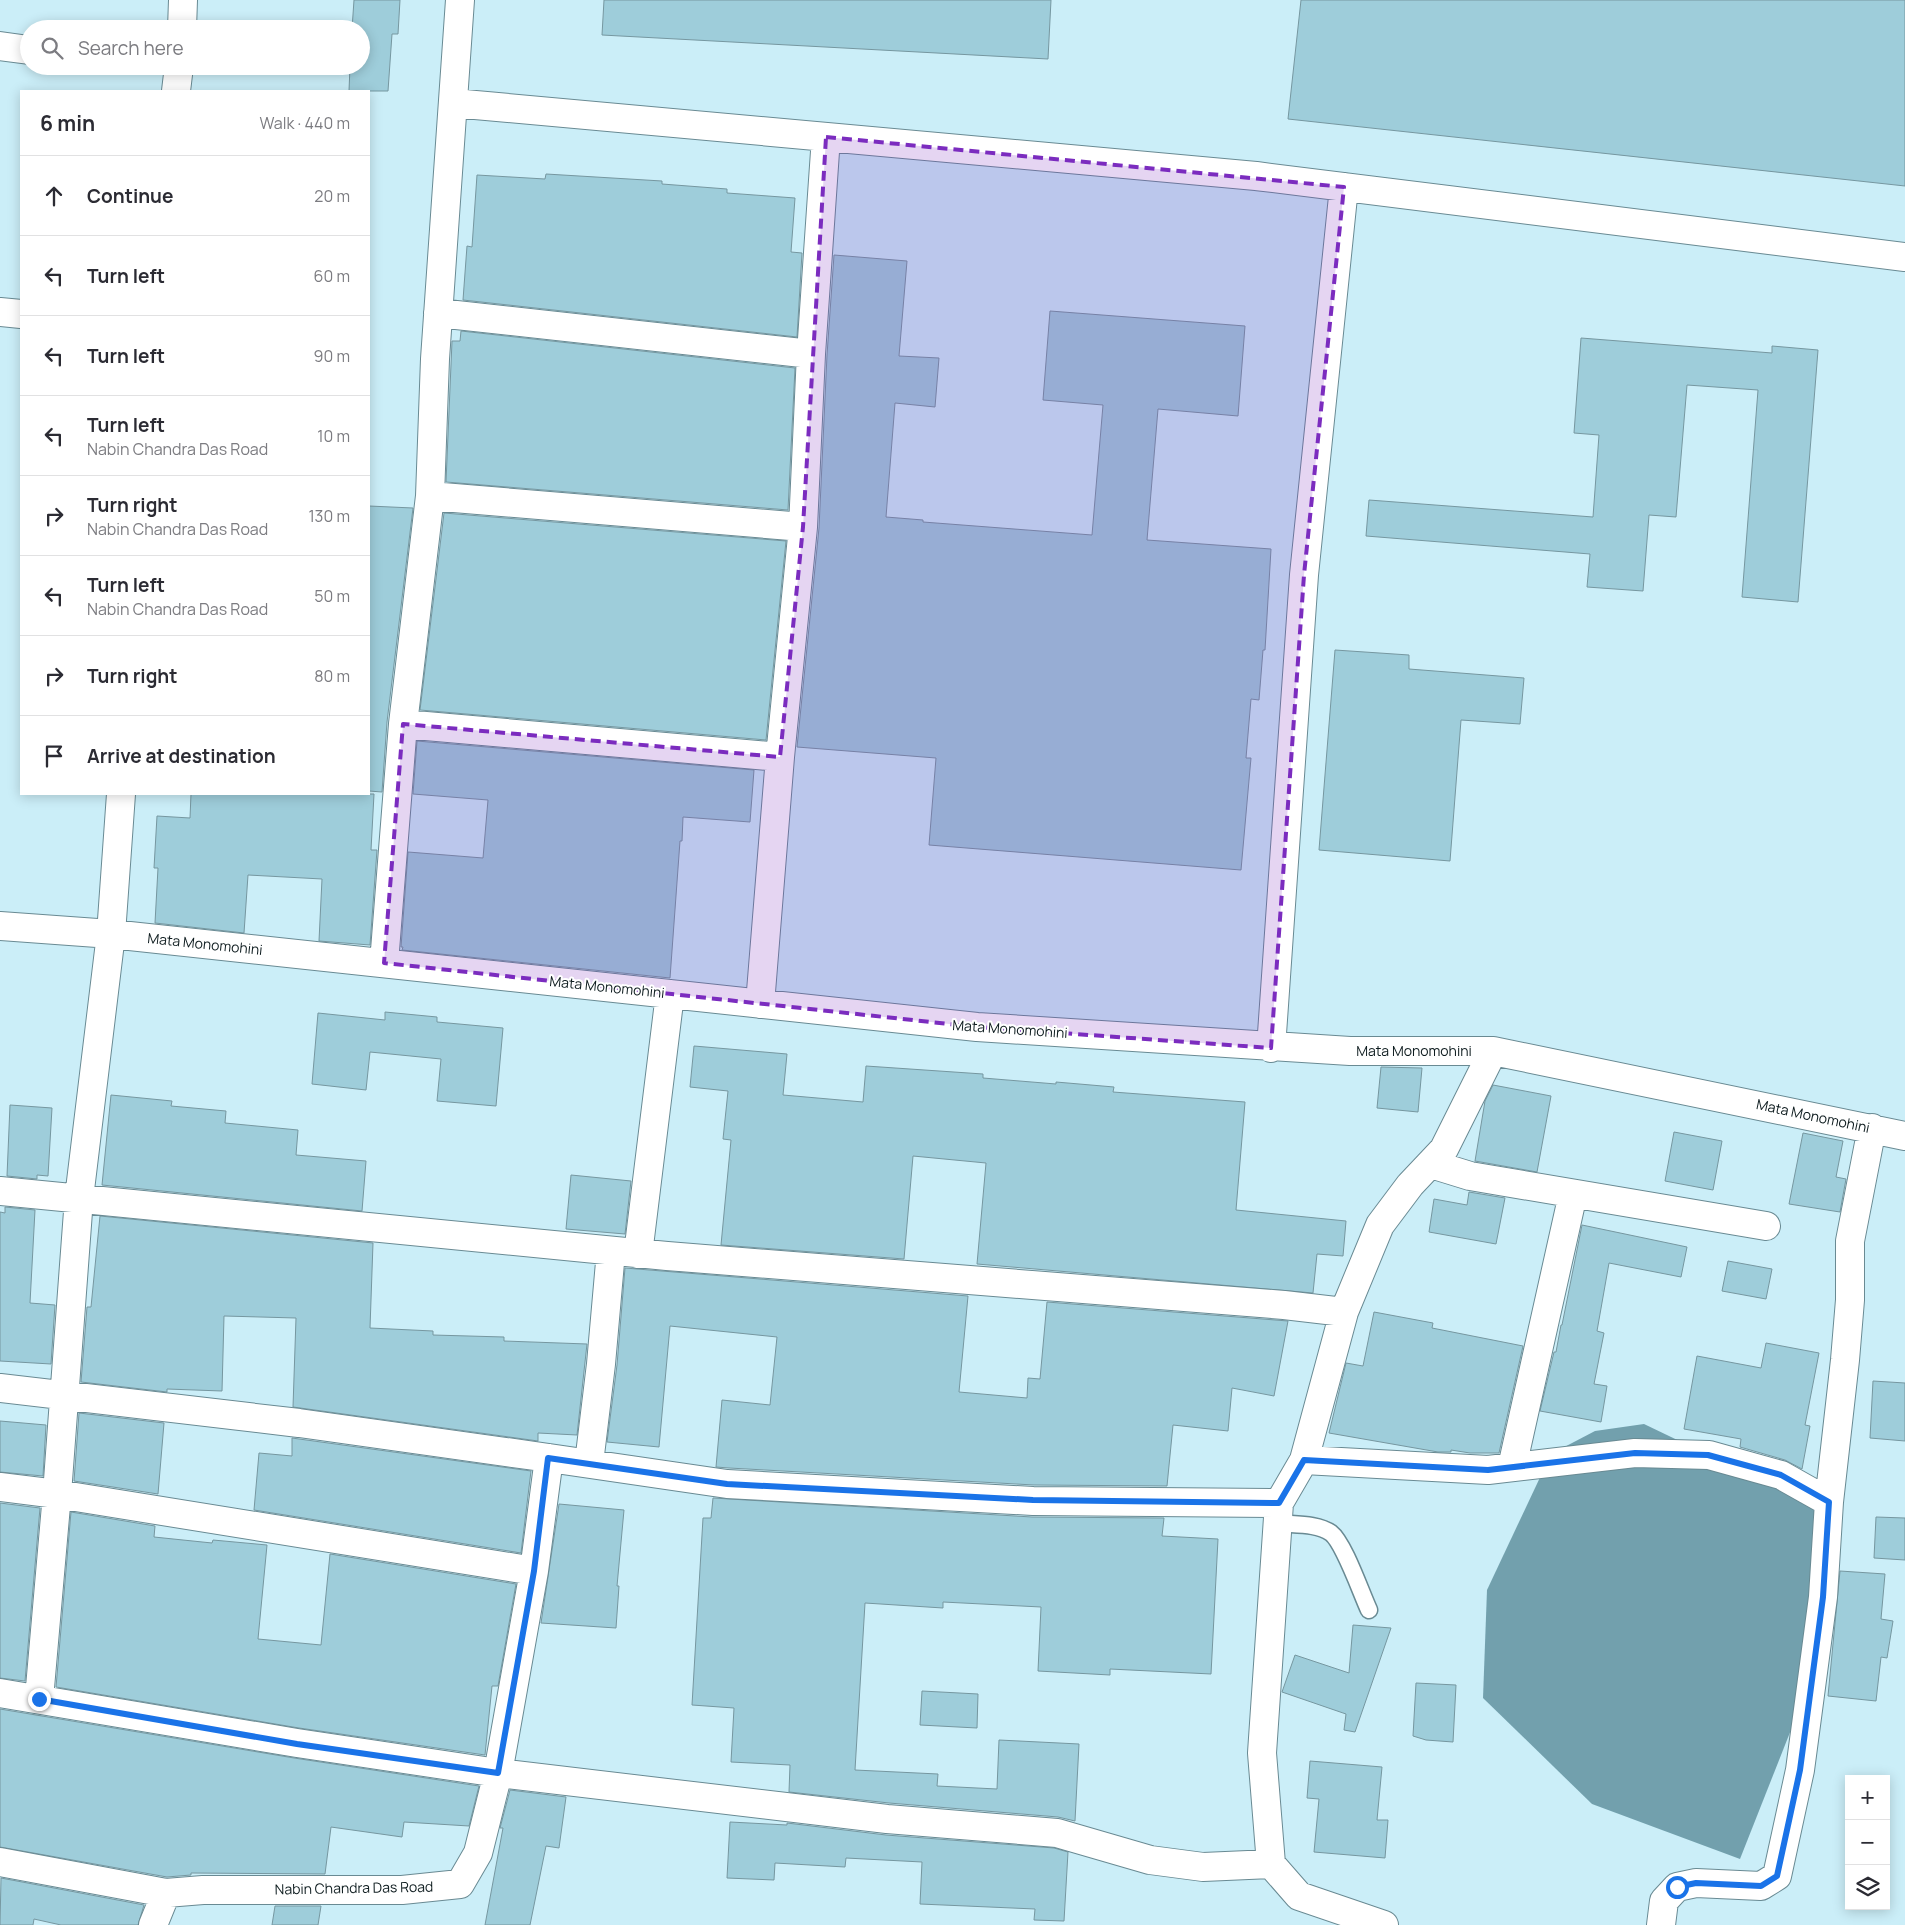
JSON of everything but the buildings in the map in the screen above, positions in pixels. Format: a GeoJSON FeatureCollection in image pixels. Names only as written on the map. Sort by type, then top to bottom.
{"type":"FeatureCollection","features":[{"type":"Feature","properties":{"kind":"street"},"geometry":{"type":"LineString","coordinates":[[182,20],[183,0]]}},
{"type":"Feature","properties":{"kind":"street"},"geometry":{"type":"LineString","coordinates":[[384,963],[403,724],[430,496],[438,314],[460,0]]}},
{"type":"Feature","properties":{"kind":"street"},"geometry":{"type":"LineString","coordinates":[[0,46],[20,49]]}},
{"type":"Feature","properties":{"kind":"street"},"geometry":{"type":"LineString","coordinates":[[452,103],[1256,176],[1905,257]]}},
{"type":"Feature","properties":{"kind":"street"},"geometry":{"type":"LineString","coordinates":[[760,1004],[780,757],[803,527],[811,354],[826,137]]}},
{"type":"Feature","properties":{"kind":"street"},"geometry":{"type":"LineString","coordinates":[[1271,1048],[1304,575],[1344,187]]}},
{"type":"Feature","properties":{"kind":"street"},"geometry":{"type":"LineString","coordinates":[[0,312],[20,314]]}},
{"type":"Feature","properties":{"kind":"street"},"geometry":{"type":"LineString","coordinates":[[438,314],[811,354]]}},
{"type":"Feature","properties":{"kind":"street"},"geometry":{"type":"LineString","coordinates":[[430,496],[803,527]]}},
{"type":"Feature","properties":{"kind":"street"},"geometry":{"type":"LineString","coordinates":[[403,724],[780,757]]}},
{"type":"Feature","properties":{"kind":"street"},"geometry":{"type":"LineString","coordinates":[[39,1699],[80,1198],[111,934],[121,795]]}},
{"type":"Feature","properties":{"kind":"street","name":"Mata Monomohini"},"geometry":{"type":"LineString","coordinates":[[0,926],[111,934],[977,1027],[1271,1048],[1350,1051],[1493,1051],[1905,1136]]}},
{"type":"Feature","properties":{"kind":"street"},"geometry":{"type":"LineString","coordinates":[[638,1254],[670,994]]}},
{"type":"Feature","properties":{"kind":"street"},"geometry":{"type":"LineString","coordinates":[[1384,1925],[1300,1896],[1271,1864],[1262,1752],[1278,1513],[1304,1460],[1344,1312],[1380,1225],[1410,1185],[1444,1149],[1493,1051]]}},
{"type":"Feature","properties":{"kind":"street"},"geometry":{"type":"LineString","coordinates":[[1661,1925],[1664,1901],[1677,1887],[1696,1883],[1761,1886],[1777,1876],[1800,1770],[1823,1597],[1829,1502],[1850,1300],[1850,1241],[1872,1128]]}},
{"type":"Feature","properties":{"kind":"street"},"geometry":{"type":"LineString","coordinates":[[1431,1164],[1470,1176],[1766,1226]]}},
{"type":"Feature","properties":{"kind":"street"},"geometry":{"type":"LineString","coordinates":[[0,1191],[638,1254],[1284,1305],[1344,1312]]}},
{"type":"Feature","properties":{"kind":"street"},"geometry":{"type":"LineString","coordinates":[[1512,1467],[1573,1194]]}},
{"type":"Feature","properties":{"kind":"street"},"geometry":{"type":"LineString","coordinates":[[589,1463],[601,1364],[611,1251]]}},
{"type":"Feature","properties":{"kind":"street"},"geometry":{"type":"LineString","coordinates":[[0,1388],[299,1423],[727,1484],[1278,1513]]}},
{"type":"Feature","properties":{"kind":"street"},"geometry":{"type":"LineString","coordinates":[[1304,1460],[1488,1470],[1635,1453],[1708,1455],[1781,1475],[1829,1502]]}},
{"type":"Feature","properties":{"kind":"street","name":"Nabin Chandra Das Road"},"geometry":{"type":"LineString","coordinates":[[166,1893],[203,1890],[402,1890],[460,1884],[478,1853],[498,1773],[534,1571],[548,1458]]}},
{"type":"Feature","properties":{"kind":"street"},"geometry":{"type":"LineString","coordinates":[[0,1487],[57,1494],[534,1571]]}},
{"type":"Feature","properties":{"kind":"street"},"geometry":{"type":"LineString","coordinates":[[0,1693],[297,1744],[498,1773],[887,1819],[1057,1833],[1150,1860],[1194,1866],[1271,1864]]}},
{"type":"Feature","properties":{"kind":"street"},"geometry":{"type":"LineString","coordinates":[[0,1862],[166,1893],[153,1925]]}},
{"type":"Feature","properties":{"kind":"lane"},"geometry":{"type":"LineString","coordinates":[[1278,1513],[1331,1534],[1340,1544],[1369,1610]]}},
{"type":"Feature","properties":{"kind":"highlighted area"},"geometry":{"type":"Polygon","coordinates":[[[826,137],[1344,187],[1304,575],[1271,1048],[977,1027],[384,963],[403,724],[780,757],[803,527],[826,137]]]}},
{"type":"Feature","properties":{"kind":"water"},"geometry":{"type":"Polygon","coordinates":[[[1644,1424],[1838,1517],[1815,1669],[1740,1859],[1592,1804],[1483,1698],[1487,1590],[1551,1454],[1595,1431],[1644,1424]]]}},
{"type":"Feature","properties":{"kind":"route"},"geometry":{"type":"LineString","coordinates":[[39,1699],[297,1744],[498,1773],[534,1571],[548,1458],[727,1484],[1033,1500],[1279,1503],[1304,1460],[1488,1470],[1635,1453],[1708,1455],[1781,1475],[1829,1502],[1823,1597],[1800,1770],[1777,1876],[1761,1886],[1696,1883],[1677,1887]]}}]}
